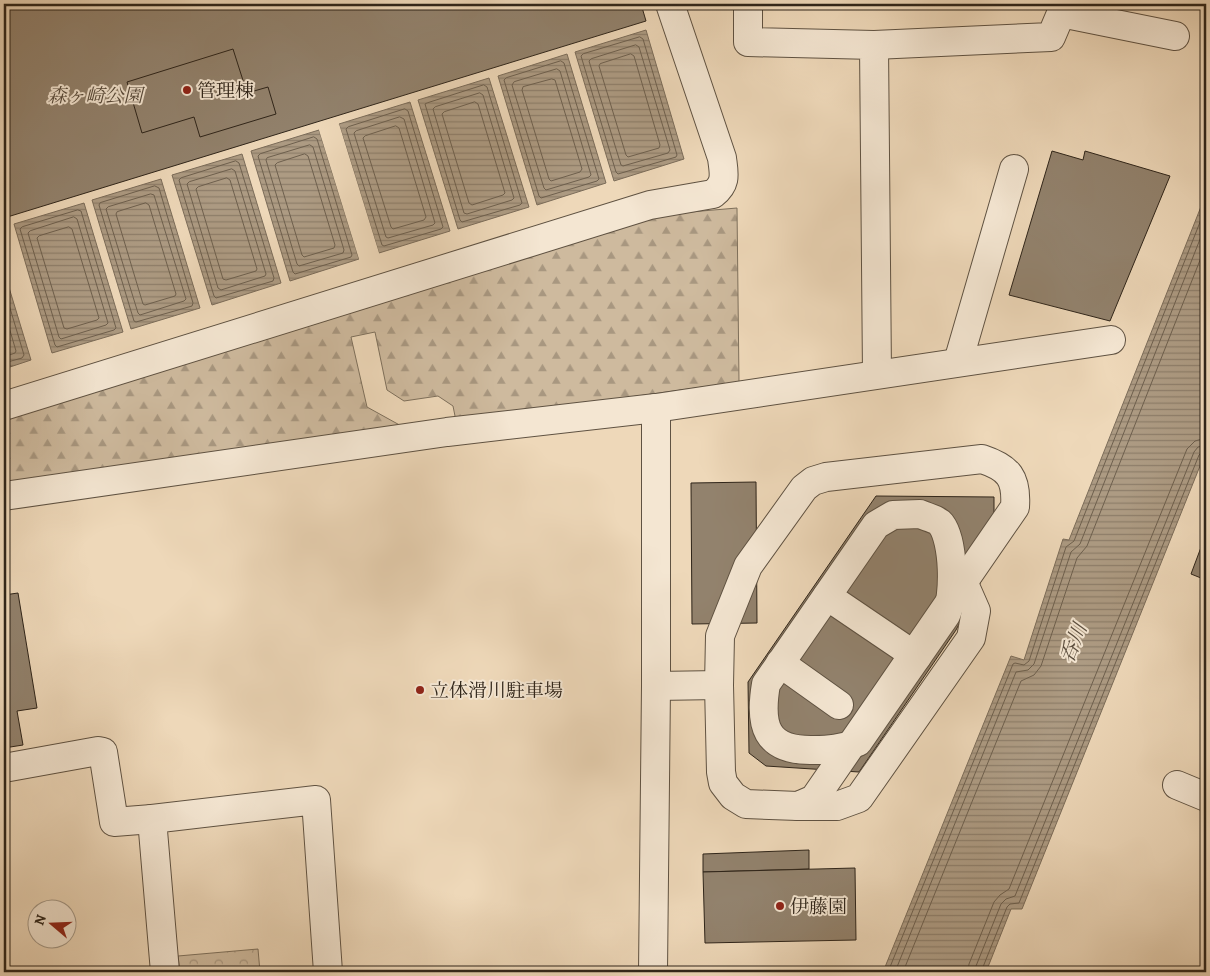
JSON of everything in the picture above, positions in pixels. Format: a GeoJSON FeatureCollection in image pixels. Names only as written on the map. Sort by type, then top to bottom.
{"type":"FeatureCollection","features":[{"type":"Feature","properties":{"kind":"street"},"geometry":{"type":"LineString","coordinates":[[4,406],[641,208],[713,194],[720,188],[724,177],[722,158],[670,4]]}},
{"type":"Feature","properties":{"kind":"street"},"geometry":{"type":"LineString","coordinates":[[748,4],[748,42],[874,45],[1050,37],[1063,8],[1175,36]]}},
{"type":"Feature","properties":{"kind":"street"},"geometry":{"type":"LineString","coordinates":[[874,45],[877,374]]}},
{"type":"Feature","properties":{"kind":"street"},"geometry":{"type":"LineString","coordinates":[[958,362],[1014,169]]}},
{"type":"Feature","properties":{"kind":"street"},"geometry":{"type":"LineString","coordinates":[[4,496],[447,432],[656,408],[1111,340]]}},
{"type":"Feature","properties":{"kind":"street"},"geometry":{"type":"LineString","coordinates":[[653,972],[656,408]]}},
{"type":"Feature","properties":{"kind":"street"},"geometry":{"type":"LineString","coordinates":[[798,806],[814,799],[818,793],[1015,507],[1016,492],[1009,475],[998,464],[982,459],[826,477],[813,481],[804,488],[748,566],[720,636],[719,685],[721,772],[723,783],[733,796],[746,804],[798,806],[837,806],[859,798],[971,638],[976,612],[950,552]]}},
{"type":"Feature","properties":{"kind":"street"},"geometry":{"type":"LineString","coordinates":[[920,514],[940,522],[948,537],[950,552],[952,584],[950,607],[858,742],[846,748],[834,750],[796,750],[783,746],[770,737],[764,722],[766,684],[827,596],[876,525],[893,515],[920,514]]}},
{"type":"Feature","properties":{"kind":"street"},"geometry":{"type":"LineString","coordinates":[[827,596],[917,657]]}},
{"type":"Feature","properties":{"kind":"street"},"geometry":{"type":"LineString","coordinates":[[780,663],[823,702]]}},
{"type":"Feature","properties":{"kind":"street"},"geometry":{"type":"LineString","coordinates":[[656,686],[719,685]]}},
{"type":"Feature","properties":{"kind":"street"},"geometry":{"type":"LineString","coordinates":[[4,768],[98,751],[103,752],[114,822],[316,800],[328,972]]}},
{"type":"Feature","properties":{"kind":"street"},"geometry":{"type":"LineString","coordinates":[[1177,785],[1206,797]]}},
{"type":"Feature","properties":{"kind":"street"},"geometry":{"type":"LineString","coordinates":[[152,819],[165,972]]}},
{"type":"Feature","properties":{"kind":"green space"},"geometry":{"type":"Polygon","coordinates":[[[737,208],[739,382],[456,421],[453,406],[438,396],[404,401],[387,390],[375,332],[351,337],[367,407],[405,428],[4,489],[4,418],[655,215],[737,208]]]}},
{"type":"Feature","properties":{"kind":"green space"},"geometry":{"type":"Polygon","coordinates":[[[258,949],[260,972],[180,972],[178,956],[258,949]]]}},
{"type":"Feature","properties":{"kind":"water"},"geometry":{"type":"Polygon","coordinates":[[[930,4],[1029,4],[1029,8],[930,9],[930,4]]]}},
{"type":"Feature","properties":{"kind":"water"},"geometry":{"type":"Polygon","coordinates":[[[646,30],[684,159],[614,181],[575,52],[646,30]]]}},
{"type":"Feature","properties":{"kind":"water"},"geometry":{"type":"Polygon","coordinates":[[[567,54],[606,183],[537,205],[498,76],[567,54]]]}},
{"type":"Feature","properties":{"kind":"water"},"geometry":{"type":"Polygon","coordinates":[[[489,78],[529,207],[458,229],[418,100],[489,78]]]}},
{"type":"Feature","properties":{"kind":"water"},"geometry":{"type":"Polygon","coordinates":[[[410,102],[450,231],[379,253],[339,124],[410,102]]]}},
{"type":"Feature","properties":{"kind":"water"},"geometry":{"type":"Polygon","coordinates":[[[319,130],[359,259],[290,281],[251,151],[319,130]]]}},
{"type":"Feature","properties":{"kind":"water"},"geometry":{"type":"Polygon","coordinates":[[[242,154],[281,283],[212,305],[172,175],[242,154]]]}},
{"type":"Feature","properties":{"kind":"water"},"geometry":{"type":"Polygon","coordinates":[[[161,179],[200,308],[131,329],[92,200],[161,179]]]}},
{"type":"Feature","properties":{"kind":"water","name":"呑川"},"geometry":{"type":"Polygon","coordinates":[[[1206,194],[1206,451],[1022,909],[1011,909],[986,972],[883,972],[1011,656],[1024,660],[1063,539],[1069,540],[1206,194]]]}},
{"type":"Feature","properties":{"kind":"water"},"geometry":{"type":"Polygon","coordinates":[[[84,203],[123,332],[52,353],[14,224],[84,203]]]}},
{"type":"Feature","properties":{"kind":"water"},"geometry":{"type":"Polygon","coordinates":[[[4,271],[31,360],[4,369],[4,271]]]}},
{"type":"Feature","properties":{"kind":"pier"},"geometry":{"type":"Polygon","coordinates":[[[339,124],[380,256],[377,254],[337,125],[339,124]]]}},
{"type":"Feature","properties":{"kind":"pier"},"geometry":{"type":"Polygon","coordinates":[[[319,130],[322,130],[362,259],[360,262],[319,130]]]}},
{"type":"Feature","properties":{"kind":"building","name":"森ヶ崎公園"},"geometry":{"type":"Polygon","coordinates":[[[4,4],[641,4],[646,21],[4,218],[4,4]]]}},
{"type":"Feature","properties":{"kind":"building","name":"管理棟"},"geometry":{"type":"Polygon","coordinates":[[[233,49],[247,93],[268,87],[276,114],[200,137],[194,117],[142,133],[127,82],[233,49]]]}},
{"type":"Feature","properties":{"kind":"building"},"geometry":{"type":"Polygon","coordinates":[[[1052,151],[1083,160],[1085,151],[1170,176],[1110,321],[1009,295],[1052,151]]]}},
{"type":"Feature","properties":{"kind":"building"},"geometry":{"type":"Polygon","coordinates":[[[756,482],[757,623],[692,624],[691,483],[756,482]]]}},
{"type":"Feature","properties":{"kind":"building"},"geometry":{"type":"Polygon","coordinates":[[[876,496],[994,497],[994,556],[956,630],[859,772],[766,766],[749,753],[748,682],[876,496]]]}},
{"type":"Feature","properties":{"kind":"building"},"geometry":{"type":"Polygon","coordinates":[[[1206,534],[1206,580],[1191,574],[1206,534]]]}},
{"type":"Feature","properties":{"kind":"building"},"geometry":{"type":"Polygon","coordinates":[[[18,593],[37,708],[17,711],[23,745],[4,748],[4,595],[18,593]]]}},
{"type":"Feature","properties":{"kind":"building"},"geometry":{"type":"Polygon","coordinates":[[[809,850],[809,869],[703,872],[703,854],[809,850]]]}},
{"type":"Feature","properties":{"kind":"building","name":"伊藤園"},"geometry":{"type":"Polygon","coordinates":[[[855,868],[856,940],[705,943],[703,872],[855,868]]]}},
{"type":"Feature","properties":{"kind":"place","name":"管理棟"},"geometry":{"type":"Point","coordinates":[187,90]}},
{"type":"Feature","properties":{"kind":"place","name":"立体滑川駐車場"},"geometry":{"type":"Point","coordinates":[420,690]}},
{"type":"Feature","properties":{"kind":"place","name":"伊藤園"},"geometry":{"type":"Point","coordinates":[780,906]}}]}
